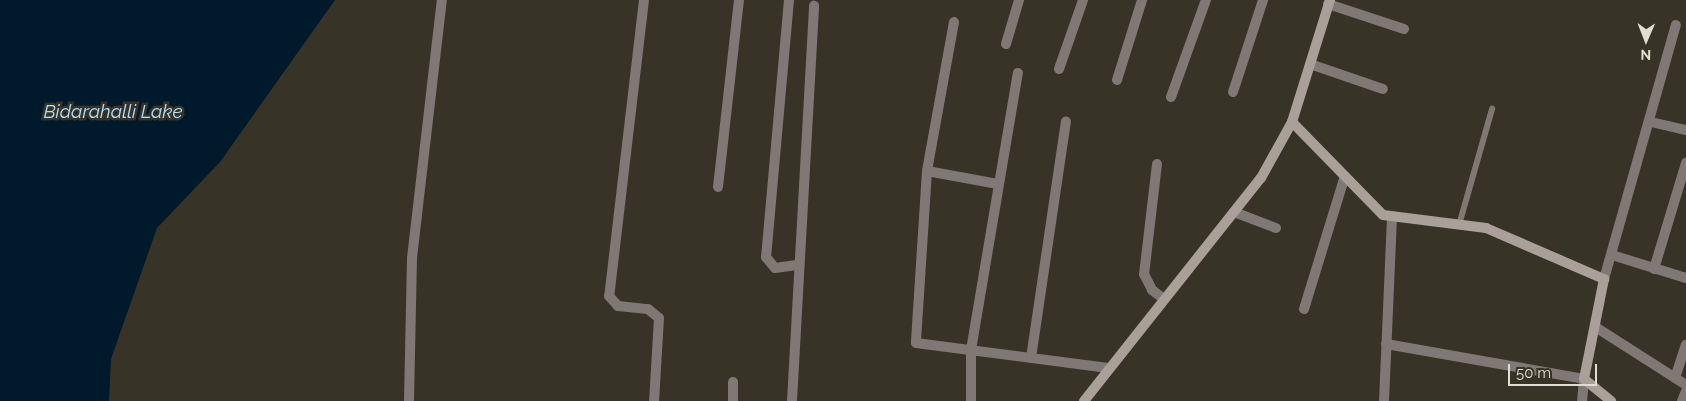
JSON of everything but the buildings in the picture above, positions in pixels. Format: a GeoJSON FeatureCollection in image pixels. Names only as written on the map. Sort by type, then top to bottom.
{"type":"FeatureCollection","features":[{"type":"Feature","properties":{"kind":"street"},"geometry":{"type":"LineString","coordinates":[[410,401],[412,258],[442,0]]}},
{"type":"Feature","properties":{"kind":"street"},"geometry":{"type":"LineString","coordinates":[[644,0],[609,296],[618,306],[648,309],[659,318],[654,401]]}},
{"type":"Feature","properties":{"kind":"street"},"geometry":{"type":"LineString","coordinates":[[718,187],[738,0]]}},
{"type":"Feature","properties":{"kind":"street"},"geometry":{"type":"LineString","coordinates":[[789,0],[766,257],[775,268],[797,265]]}},
{"type":"Feature","properties":{"kind":"street"},"geometry":{"type":"LineString","coordinates":[[1006,44],[1019,0]]}},
{"type":"Feature","properties":{"kind":"street"},"geometry":{"type":"LineString","coordinates":[[1059,70],[1083,0]]}},
{"type":"Feature","properties":{"kind":"street"},"geometry":{"type":"LineString","coordinates":[[1117,80],[1142,0]]}},
{"type":"Feature","properties":{"kind":"street"},"geometry":{"type":"LineString","coordinates":[[1171,97],[1206,0]]}},
{"type":"Feature","properties":{"kind":"street"},"geometry":{"type":"LineString","coordinates":[[1233,92],[1263,0]]}},
{"type":"Feature","properties":{"kind":"street"},"geometry":{"type":"LineString","coordinates":[[1084,401],[1108,368],[1261,178],[1292,122],[1329,2],[1404,30]]}},
{"type":"Feature","properties":{"kind":"street"},"geometry":{"type":"LineString","coordinates":[[792,401],[797,265],[814,6]]}},
{"type":"Feature","properties":{"kind":"street"},"geometry":{"type":"LineString","coordinates":[[954,22],[927,171],[916,343],[1108,368]]}},
{"type":"Feature","properties":{"kind":"street"},"geometry":{"type":"LineString","coordinates":[[1582,401],[1584,379],[1597,328],[1604,279],[1651,122],[1676,25]]}},
{"type":"Feature","properties":{"kind":"street"},"geometry":{"type":"LineString","coordinates":[[1310,64],[1383,89]]}},
{"type":"Feature","properties":{"kind":"street"},"geometry":{"type":"LineString","coordinates":[[971,401],[971,350],[1018,73]]}},
{"type":"Feature","properties":{"kind":"street"},"geometry":{"type":"LineString","coordinates":[[1032,358],[1066,122]]}},
{"type":"Feature","properties":{"kind":"street"},"geometry":{"type":"LineString","coordinates":[[1292,122],[1384,215],[1486,228],[1604,279]]}},
{"type":"Feature","properties":{"kind":"street"},"geometry":{"type":"LineString","coordinates":[[1651,122],[1686,130]]}},
{"type":"Feature","properties":{"kind":"street"},"geometry":{"type":"LineString","coordinates":[[1654,269],[1686,163]]}},
{"type":"Feature","properties":{"kind":"street"},"geometry":{"type":"LineString","coordinates":[[1157,164],[1144,274],[1152,290],[1164,299]]}},
{"type":"Feature","properties":{"kind":"street"},"geometry":{"type":"LineString","coordinates":[[927,171],[998,184]]}},
{"type":"Feature","properties":{"kind":"street"},"geometry":{"type":"LineString","coordinates":[[1304,309],[1345,176]]}},
{"type":"Feature","properties":{"kind":"street"},"geometry":{"type":"LineString","coordinates":[[1234,212],[1276,228]]}},
{"type":"Feature","properties":{"kind":"street"},"geometry":{"type":"LineString","coordinates":[[1384,401],[1392,216]]}},
{"type":"Feature","properties":{"kind":"street"},"geometry":{"type":"LineString","coordinates":[[1612,255],[1686,278]]}},
{"type":"Feature","properties":{"kind":"street"},"geometry":{"type":"LineString","coordinates":[[1597,328],[1686,385]]}},
{"type":"Feature","properties":{"kind":"street"},"geometry":{"type":"LineString","coordinates":[[1386,344],[1584,379],[1611,401]]}},
{"type":"Feature","properties":{"kind":"street"},"geometry":{"type":"LineString","coordinates":[[1675,378],[1686,345]]}},
{"type":"Feature","properties":{"kind":"street"},"geometry":{"type":"LineString","coordinates":[[733,382],[733,401]]}},
{"type":"Feature","properties":{"kind":"street"},"geometry":{"type":"LineString","coordinates":[[1682,401],[1686,391]]}},
{"type":"Feature","properties":{"kind":"lane"},"geometry":{"type":"LineString","coordinates":[[1459,225],[1492,109]]}},
{"type":"Feature","properties":{"kind":"water","name":"Bidarahalli Lake"},"geometry":{"type":"Polygon","coordinates":[[[0,0],[335,0],[220,162],[157,228],[111,359],[109,401],[0,401],[0,0]]]}}]}
